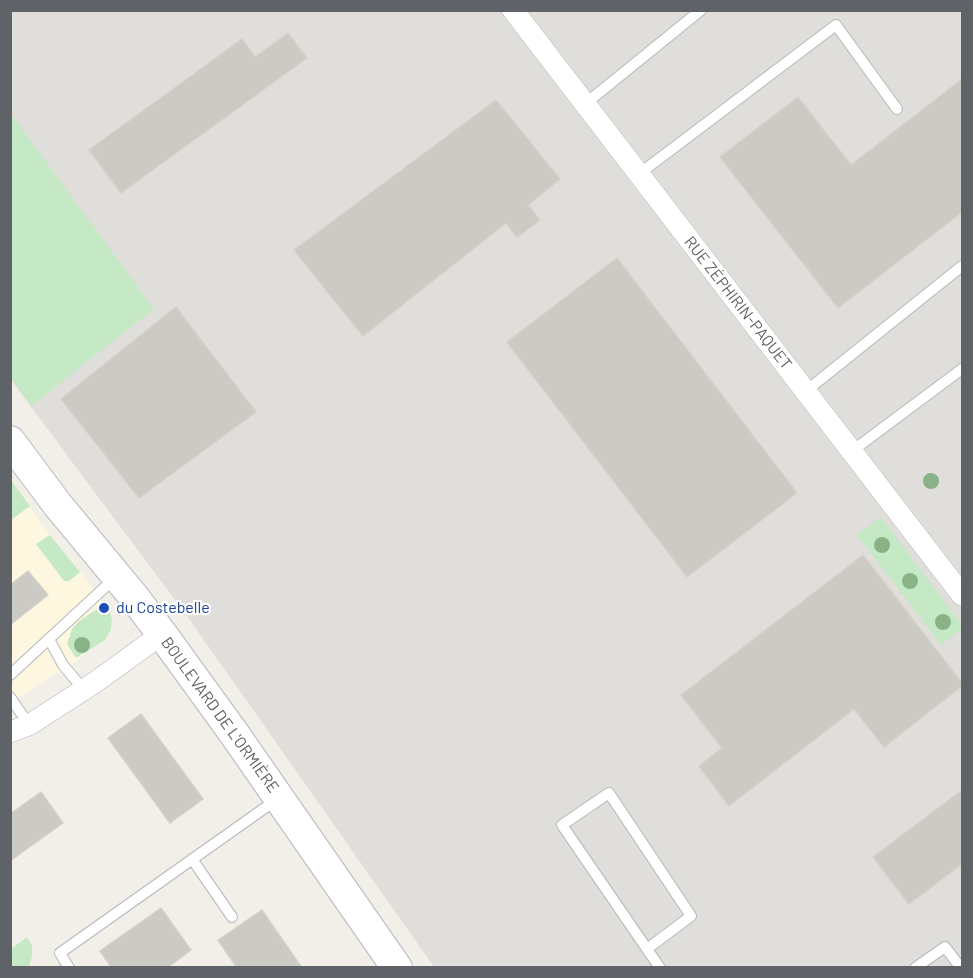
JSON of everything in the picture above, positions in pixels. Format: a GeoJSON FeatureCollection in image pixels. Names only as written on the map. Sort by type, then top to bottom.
{"type":"FeatureCollection","features":[{"type":"Feature","properties":{"kind":"main road","name":"BOULEVARD DE L'ORMIÈRE"},"geometry":{"type":"LineString","coordinates":[[15,455],[135,597],[397,968]]}},
{"type":"Feature","properties":{"kind":"street","name":"RUE ZÉPHIRIN-PAQUET"},"geometry":{"type":"LineString","coordinates":[[513,10],[963,595]]}},
{"type":"Feature","properties":{"kind":"street"},"geometry":{"type":"LineString","coordinates":[[20,728],[84,690],[162,634]]}},
{"type":"Feature","properties":{"kind":"lane"},"geometry":{"type":"LineString","coordinates":[[585,104],[701,10]]}},
{"type":"Feature","properties":{"kind":"lane"},"geometry":{"type":"LineString","coordinates":[[639,174],[836,25],[897,109]]}},
{"type":"Feature","properties":{"kind":"lane"},"geometry":{"type":"LineString","coordinates":[[806,392],[963,266]]}},
{"type":"Feature","properties":{"kind":"lane"},"geometry":{"type":"LineString","coordinates":[[852,451],[963,369]]}},
{"type":"Feature","properties":{"kind":"lane"},"geometry":{"type":"LineString","coordinates":[[10,675],[116,577]]}},
{"type":"Feature","properties":{"kind":"lane"},"geometry":{"type":"LineString","coordinates":[[49,639],[63,665],[84,690]]}},
{"type":"Feature","properties":{"kind":"lane"},"geometry":{"type":"LineString","coordinates":[[10,697],[20,728]]}},
{"type":"Feature","properties":{"kind":"lane"},"geometry":{"type":"LineString","coordinates":[[647,949],[691,916],[609,793],[562,825],[660,968]]}},
{"type":"Feature","properties":{"kind":"lane"},"geometry":{"type":"LineString","coordinates":[[69,968],[60,953],[279,798]]}},
{"type":"Feature","properties":{"kind":"lane"},"geometry":{"type":"LineString","coordinates":[[192,859],[232,918]]}},
{"type":"Feature","properties":{"kind":"lane"},"geometry":{"type":"LineString","coordinates":[[915,968],[945,947],[961,968]]}},
{"type":"Feature","properties":{"kind":"shaded area"},"geometry":{"type":"Polygon","coordinates":[[[11,11],[962,11],[962,967],[434,967],[187,616],[11,380],[11,11]]]}},
{"type":"Feature","properties":{"kind":"shaded area"},"geometry":{"type":"Polygon","coordinates":[[[10,479],[50,535],[109,608],[112,620],[111,629],[77,661],[11,702],[10,479]]]}},
{"type":"Feature","properties":{"kind":"green space"},"geometry":{"type":"Polygon","coordinates":[[[11,114],[154,309],[31,406],[11,378],[11,114]]]}},
{"type":"Feature","properties":{"kind":"green space"},"geometry":{"type":"Polygon","coordinates":[[[10,479],[30,506],[11,520],[10,520],[10,479]]]}},
{"type":"Feature","properties":{"kind":"green space"},"geometry":{"type":"Polygon","coordinates":[[[881,517],[962,625],[962,628],[941,645],[857,535],[881,517]]]}},
{"type":"Feature","properties":{"kind":"green space"},"geometry":{"type":"Polygon","coordinates":[[[50,535],[80,572],[69,581],[64,581],[36,544],[50,535]]]}},
{"type":"Feature","properties":{"kind":"green space"},"geometry":{"type":"Polygon","coordinates":[[[101,606],[109,609],[112,620],[111,629],[105,640],[76,658],[67,644],[72,629],[101,606]]]}},
{"type":"Feature","properties":{"kind":"green space"},"geometry":{"type":"Polygon","coordinates":[[[27,937],[32,946],[29,965],[31,967],[11,967],[11,949],[27,937]]]}},
{"type":"Feature","properties":{"kind":"building"},"geometry":{"type":"Polygon","coordinates":[[[288,33],[307,58],[121,193],[89,150],[242,39],[255,57],[288,33]]]}},
{"type":"Feature","properties":{"kind":"building"},"geometry":{"type":"Polygon","coordinates":[[[962,79],[962,212],[838,308],[720,157],[798,97],[851,165],[962,79]]]}},
{"type":"Feature","properties":{"kind":"building"},"geometry":{"type":"Polygon","coordinates":[[[496,100],[560,179],[528,205],[540,220],[517,237],[506,223],[363,336],[294,250],[496,100]]]}},
{"type":"Feature","properties":{"kind":"building"},"geometry":{"type":"Polygon","coordinates":[[[617,258],[797,493],[687,577],[507,342],[617,258]]]}},
{"type":"Feature","properties":{"kind":"building"},"geometry":{"type":"Polygon","coordinates":[[[176,307],[256,412],[139,498],[61,399],[176,307]]]}},
{"type":"Feature","properties":{"kind":"building"},"geometry":{"type":"Polygon","coordinates":[[[863,555],[962,683],[962,686],[884,747],[854,709],[729,806],[699,766],[722,748],[681,695],[863,555]]]}},
{"type":"Feature","properties":{"kind":"building"},"geometry":{"type":"Polygon","coordinates":[[[28,571],[48,595],[10,625],[10,585],[28,571]]]}},
{"type":"Feature","properties":{"kind":"building"},"geometry":{"type":"Polygon","coordinates":[[[141,714],[203,799],[170,823],[108,738],[141,714]]]}},
{"type":"Feature","properties":{"kind":"building"},"geometry":{"type":"Polygon","coordinates":[[[962,790],[962,864],[909,904],[873,857],[962,790]]]}},
{"type":"Feature","properties":{"kind":"building"},"geometry":{"type":"Polygon","coordinates":[[[41,792],[63,823],[10,861],[10,814],[41,792]]]}},
{"type":"Feature","properties":{"kind":"building"},"geometry":{"type":"Polygon","coordinates":[[[161,908],[191,950],[167,968],[112,968],[100,951],[161,908]]]}},
{"type":"Feature","properties":{"kind":"building"},"geometry":{"type":"Polygon","coordinates":[[[262,910],[302,968],[237,968],[218,940],[262,910]]]}},
{"type":"Feature","properties":{"kind":"place","name":"du Costebelle"},"geometry":{"type":"Point","coordinates":[104,608]}}]}
